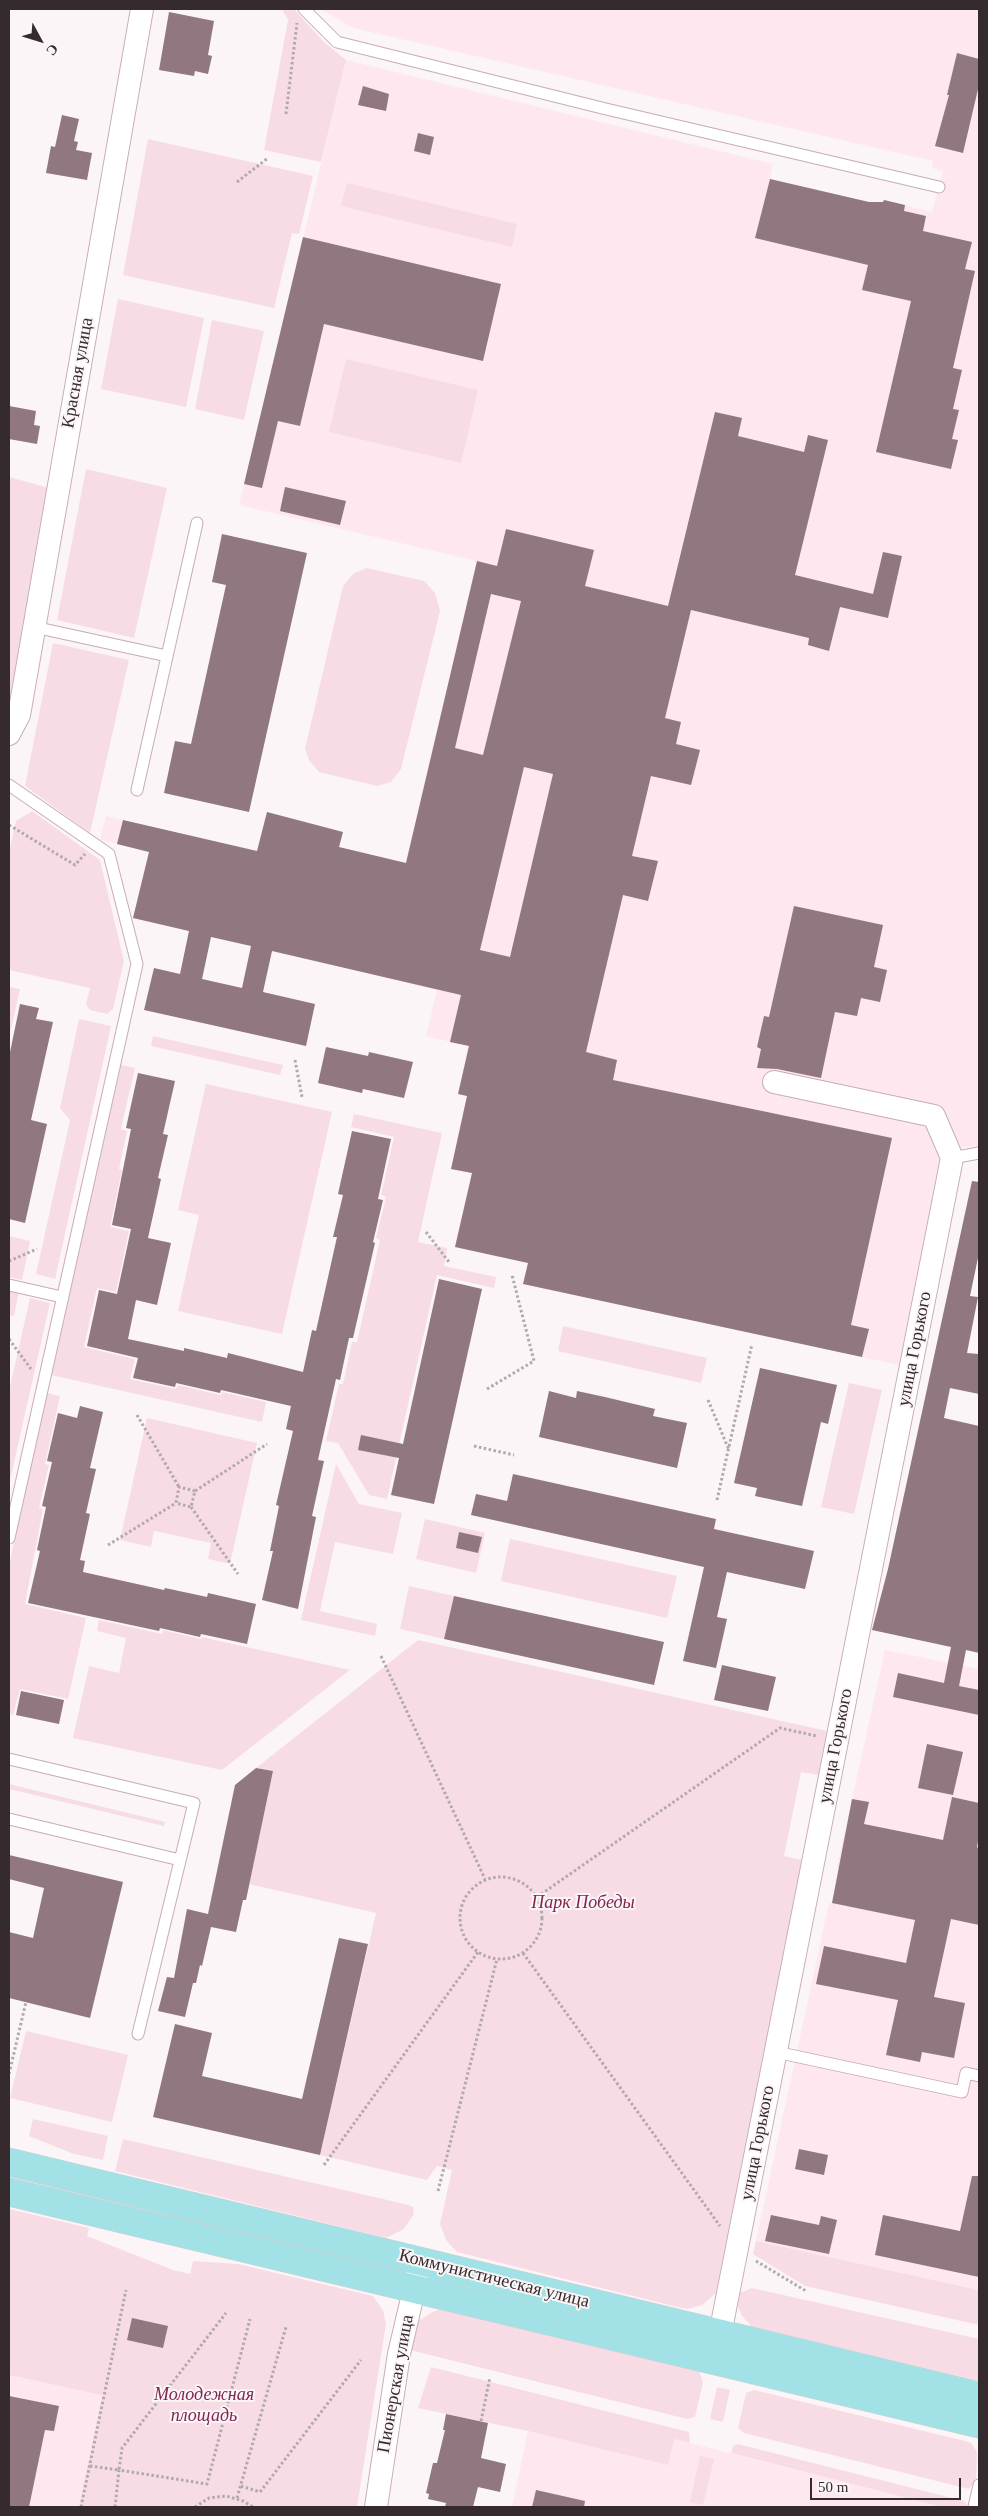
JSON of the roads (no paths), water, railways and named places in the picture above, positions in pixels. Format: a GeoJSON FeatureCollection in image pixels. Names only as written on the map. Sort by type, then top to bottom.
{"type":"FeatureCollection","features":[{"type":"Feature","properties":{"kind":"main road","name":"Коммунистическая улица"},"geometry":{"type":"LineString","coordinates":[[9,2162],[979,2396]]}},
{"type":"Feature","properties":{"kind":"main road","name":"Коммунистическая улица"},"geometry":{"type":"LineString","coordinates":[[9,2192],[979,2424]]}},
{"type":"Feature","properties":{"kind":"street","name":"Красная улица"},"geometry":{"type":"LineString","coordinates":[[9,734],[19,715],[142,9]]}},
{"type":"Feature","properties":{"kind":"street"},"geometry":{"type":"LineString","coordinates":[[774,1082],[934,1116],[952,1158]]}},
{"type":"Feature","properties":{"kind":"street","name":"улица Горького"},"geometry":{"type":"LineString","coordinates":[[720,2334],[952,1158]]}},
{"type":"Feature","properties":{"kind":"street","name":"Пионерская улица"},"geometry":{"type":"LineString","coordinates":[[376,2507],[399,2354],[420,2262]]}},
{"type":"Feature","properties":{"kind":"lane"},"geometry":{"type":"LineString","coordinates":[[301,14],[337,42],[606,109],[939,187]]}},
{"type":"Feature","properties":{"kind":"lane"},"geometry":{"type":"LineString","coordinates":[[137,790],[197,523]]}},
{"type":"Feature","properties":{"kind":"lane"},"geometry":{"type":"LineString","coordinates":[[34,626],[167,656]]}},
{"type":"Feature","properties":{"kind":"lane"},"geometry":{"type":"LineString","coordinates":[[9,788],[109,854],[137,964],[9,1538]]}},
{"type":"Feature","properties":{"kind":"lane"},"geometry":{"type":"LineString","coordinates":[[952,1158],[979,1153]]}},
{"type":"Feature","properties":{"kind":"lane"},"geometry":{"type":"LineString","coordinates":[[9,1285],[62,1297]]}},
{"type":"Feature","properties":{"kind":"lane"},"geometry":{"type":"LineString","coordinates":[[9,1759],[194,1803],[138,2034]]}},
{"type":"Feature","properties":{"kind":"lane"},"geometry":{"type":"LineString","coordinates":[[9,1819],[180,1860]]}},
{"type":"Feature","properties":{"kind":"lane"},"geometry":{"type":"LineString","coordinates":[[776,2052],[962,2092],[966,2073],[979,2076]]}},
{"type":"Feature","properties":{"kind":"lane"},"geometry":{"type":"LineString","coordinates":[[974,2507],[979,2485]]}},
{"type":"Feature","properties":{"kind":"park label","name":"Парк Победы"},"geometry":{"type":"Point","coordinates":[583,1903]}},
{"type":"Feature","properties":{"kind":"park label","name":"Молодежная площадь"},"geometry":{"type":"Point","coordinates":[204,2405]}}]}
